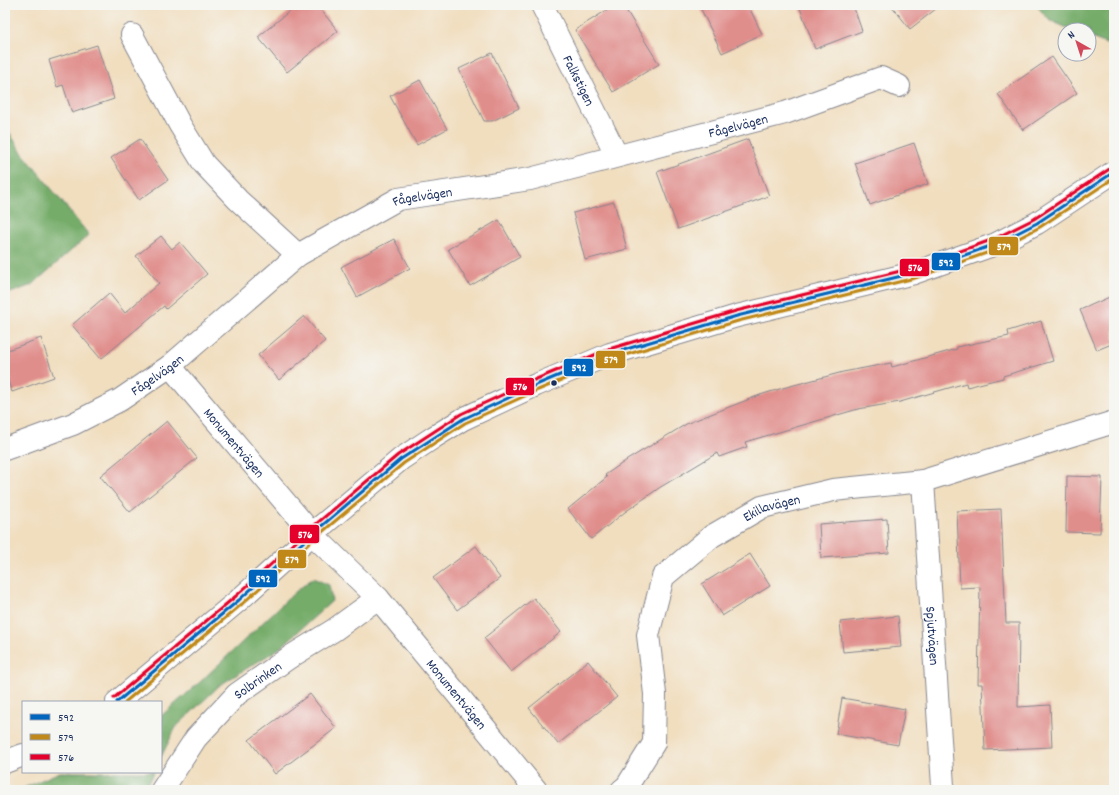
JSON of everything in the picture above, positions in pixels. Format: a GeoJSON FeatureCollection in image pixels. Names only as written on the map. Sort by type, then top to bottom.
{"type":"FeatureCollection","features":[{"type":"Feature","properties":{"kind":"street","name":"Falkstigen"},"geometry":{"type":"LineString","coordinates":[[542,5],[617,156]]}},
{"type":"Feature","properties":{"kind":"street"},"geometry":{"type":"LineString","coordinates":[[132,35],[180,125],[204,164],[238,200],[298,256]]}},
{"type":"Feature","properties":{"kind":"street","name":"Fågelvägen"},"geometry":{"type":"LineString","coordinates":[[5,449],[73,424],[120,400],[170,366],[298,256],[398,199],[530,179],[785,112],[881,78],[899,86]]}},
{"type":"Feature","properties":{"kind":"street"},"geometry":{"type":"LineString","coordinates":[[118,701],[240,600],[312,534],[401,459],[463,419],[536,385],[610,354],[656,339],[738,316],[914,273],[996,244],[1037,223],[1114,172]]}},
{"type":"Feature","properties":{"kind":"street","name":"Monumentvägen"},"geometry":{"type":"LineString","coordinates":[[170,366],[312,534],[378,598],[536,790]]}},
{"type":"Feature","properties":{"kind":"street","name":"Ekillavägen"},"geometry":{"type":"LineString","coordinates":[[622,790],[627,786],[654,743],[655,694],[648,635],[663,577],[712,536],[762,507],[833,490],[923,482],[1114,422]]}},
{"type":"Feature","properties":{"kind":"street","name":"Spjutvägen"},"geometry":{"type":"LineString","coordinates":[[923,482],[943,786],[941,790]]}},
{"type":"Feature","properties":{"kind":"street","name":"Solbrinken"},"geometry":{"type":"LineString","coordinates":[[162,790],[196,738],[237,694],[290,657],[334,630],[378,598]]}},
{"type":"Feature","properties":{"kind":"street"},"geometry":{"type":"LineString","coordinates":[[5,762],[22,755]]}},
{"type":"Feature","properties":{"kind":"green space"},"geometry":{"type":"Polygon","coordinates":[[[1036,5],[1114,5],[1114,47],[1097,40],[1097,22],[1057,22],[1057,23],[1049,20],[1036,5]]]}},
{"type":"Feature","properties":{"kind":"green space"},"geometry":{"type":"Polygon","coordinates":[[[5,125],[20,150],[89,235],[32,285],[5,295],[5,125]]]}},
{"type":"Feature","properties":{"kind":"green space"},"geometry":{"type":"Polygon","coordinates":[[[313,578],[329,585],[332,601],[280,648],[220,685],[176,727],[162,755],[162,715],[199,683],[294,593],[313,578]]]}},
{"type":"Feature","properties":{"kind":"green space"},"geometry":{"type":"Polygon","coordinates":[[[58,773],[153,773],[144,790],[19,790],[58,773]]]}},
{"type":"Feature","properties":{"kind":"building"},"geometry":{"type":"Polygon","coordinates":[[[297,5],[317,5],[338,31],[287,72],[258,37],[297,5]]]}},
{"type":"Feature","properties":{"kind":"building"},"geometry":{"type":"Polygon","coordinates":[[[615,5],[623,5],[659,64],[613,92],[575,30],[615,5]]]}},
{"type":"Feature","properties":{"kind":"building"},"geometry":{"type":"Polygon","coordinates":[[[699,5],[748,5],[762,34],[722,53],[699,5]]]}},
{"type":"Feature","properties":{"kind":"building"},"geometry":{"type":"Polygon","coordinates":[[[799,5],[853,5],[862,31],[815,49],[799,5]]]}},
{"type":"Feature","properties":{"kind":"building"},"geometry":{"type":"Polygon","coordinates":[[[891,5],[941,5],[910,29],[891,5]]]}},
{"type":"Feature","properties":{"kind":"building"},"geometry":{"type":"Polygon","coordinates":[[[97,45],[114,99],[72,113],[63,85],[57,87],[49,60],[97,45]]]}},
{"type":"Feature","properties":{"kind":"building"},"geometry":{"type":"Polygon","coordinates":[[[492,53],[519,108],[492,121],[484,121],[459,69],[492,53]]]}},
{"type":"Feature","properties":{"kind":"building"},"geometry":{"type":"Polygon","coordinates":[[[1052,57],[1077,93],[1023,130],[998,94],[1052,57]]]}},
{"type":"Feature","properties":{"kind":"building"},"geometry":{"type":"Polygon","coordinates":[[[420,80],[447,129],[417,145],[390,96],[420,80]]]}},
{"type":"Feature","properties":{"kind":"building"},"geometry":{"type":"Polygon","coordinates":[[[140,139],[168,180],[139,200],[111,158],[140,139]]]}},
{"type":"Feature","properties":{"kind":"building"},"geometry":{"type":"Polygon","coordinates":[[[748,139],[769,196],[678,229],[657,172],[748,139]]]}},
{"type":"Feature","properties":{"kind":"building"},"geometry":{"type":"Polygon","coordinates":[[[914,143],[928,184],[870,205],[855,163],[914,143]]]}},
{"type":"Feature","properties":{"kind":"building"},"geometry":{"type":"Polygon","coordinates":[[[614,202],[627,249],[585,260],[573,213],[614,202]]]}},
{"type":"Feature","properties":{"kind":"building"},"geometry":{"type":"Polygon","coordinates":[[[499,220],[520,257],[470,286],[448,249],[499,220]]]}},
{"type":"Feature","properties":{"kind":"building"},"geometry":{"type":"Polygon","coordinates":[[[161,236],[172,249],[180,242],[207,274],[166,309],[164,306],[101,359],[72,325],[109,293],[125,313],[159,283],[136,256],[161,236]]]}},
{"type":"Feature","properties":{"kind":"building"},"geometry":{"type":"Polygon","coordinates":[[[394,239],[410,268],[357,297],[341,267],[394,239]]]}},
{"type":"Feature","properties":{"kind":"building"},"geometry":{"type":"Polygon","coordinates":[[[1114,295],[1114,343],[1097,350],[1080,310],[1114,295]]]}},
{"type":"Feature","properties":{"kind":"building"},"geometry":{"type":"Polygon","coordinates":[[[304,316],[325,341],[279,380],[258,355],[304,316]]]}},
{"type":"Feature","properties":{"kind":"building"},"geometry":{"type":"Polygon","coordinates":[[[1041,321],[1053,361],[1003,376],[1003,378],[967,387],[966,383],[900,402],[858,409],[745,442],[747,447],[719,457],[717,453],[659,488],[591,539],[568,509],[607,477],[605,475],[688,423],[760,395],[783,388],[843,372],[891,363],[892,367],[957,349],[957,347],[1009,336],[1008,331],[1041,321]]]}},
{"type":"Feature","properties":{"kind":"building"},"geometry":{"type":"Polygon","coordinates":[[[41,338],[54,377],[12,392],[5,373],[5,351],[41,338]]]}},
{"type":"Feature","properties":{"kind":"building"},"geometry":{"type":"Polygon","coordinates":[[[167,421],[197,458],[130,512],[100,476],[167,421]]]}},
{"type":"Feature","properties":{"kind":"building"},"geometry":{"type":"Polygon","coordinates":[[[1067,476],[1102,477],[1100,533],[1066,532],[1067,476]]]}},
{"type":"Feature","properties":{"kind":"building"},"geometry":{"type":"Polygon","coordinates":[[[1001,509],[1006,623],[1019,623],[1018,707],[1050,705],[1052,747],[985,750],[982,684],[978,684],[980,587],[960,588],[957,511],[1001,509]]]}},
{"type":"Feature","properties":{"kind":"building"},"geometry":{"type":"Polygon","coordinates":[[[887,519],[889,553],[821,558],[819,524],[887,519]]]}},
{"type":"Feature","properties":{"kind":"building"},"geometry":{"type":"Polygon","coordinates":[[[476,546],[500,578],[457,610],[433,578],[476,546]]]}},
{"type":"Feature","properties":{"kind":"building"},"geometry":{"type":"Polygon","coordinates":[[[750,554],[770,586],[722,616],[702,584],[750,554]]]}},
{"type":"Feature","properties":{"kind":"building"},"geometry":{"type":"Polygon","coordinates":[[[534,598],[561,632],[511,672],[484,638],[534,598]]]}},
{"type":"Feature","properties":{"kind":"building"},"geometry":{"type":"Polygon","coordinates":[[[898,616],[901,647],[843,652],[840,622],[898,616]]]}},
{"type":"Feature","properties":{"kind":"building"},"geometry":{"type":"Polygon","coordinates":[[[588,661],[617,697],[558,744],[529,708],[588,661]]]}},
{"type":"Feature","properties":{"kind":"building"},"geometry":{"type":"Polygon","coordinates":[[[310,694],[336,728],[275,774],[249,740],[310,694]]]}},
{"type":"Feature","properties":{"kind":"building"},"geometry":{"type":"Polygon","coordinates":[[[842,698],[905,709],[898,745],[836,734],[842,698]]]}},
{"type":"Feature","properties":{"kind":"transit line","name":"576"},"geometry":{"type":"LineString","coordinates":[[114,698],[236,596],[309,530],[398,455],[461,414],[534,380],[609,349],[736,311],[913,268],[994,239],[1034,219],[1111,168]]}},
{"type":"Feature","properties":{"kind":"transit line","name":"592"},"geometry":{"type":"LineString","coordinates":[[118,701],[239,600],[312,534],[401,459],[463,419],[536,385],[610,354],[737,316],[914,273],[996,244],[1037,223],[1114,172]]}},
{"type":"Feature","properties":{"kind":"transit line","name":"579"},"geometry":{"type":"LineString","coordinates":[[126,701],[242,604],[315,538],[404,463],[465,423],[612,359],[738,321],[915,278],[998,249],[1040,227],[1114,178]]}}]}
